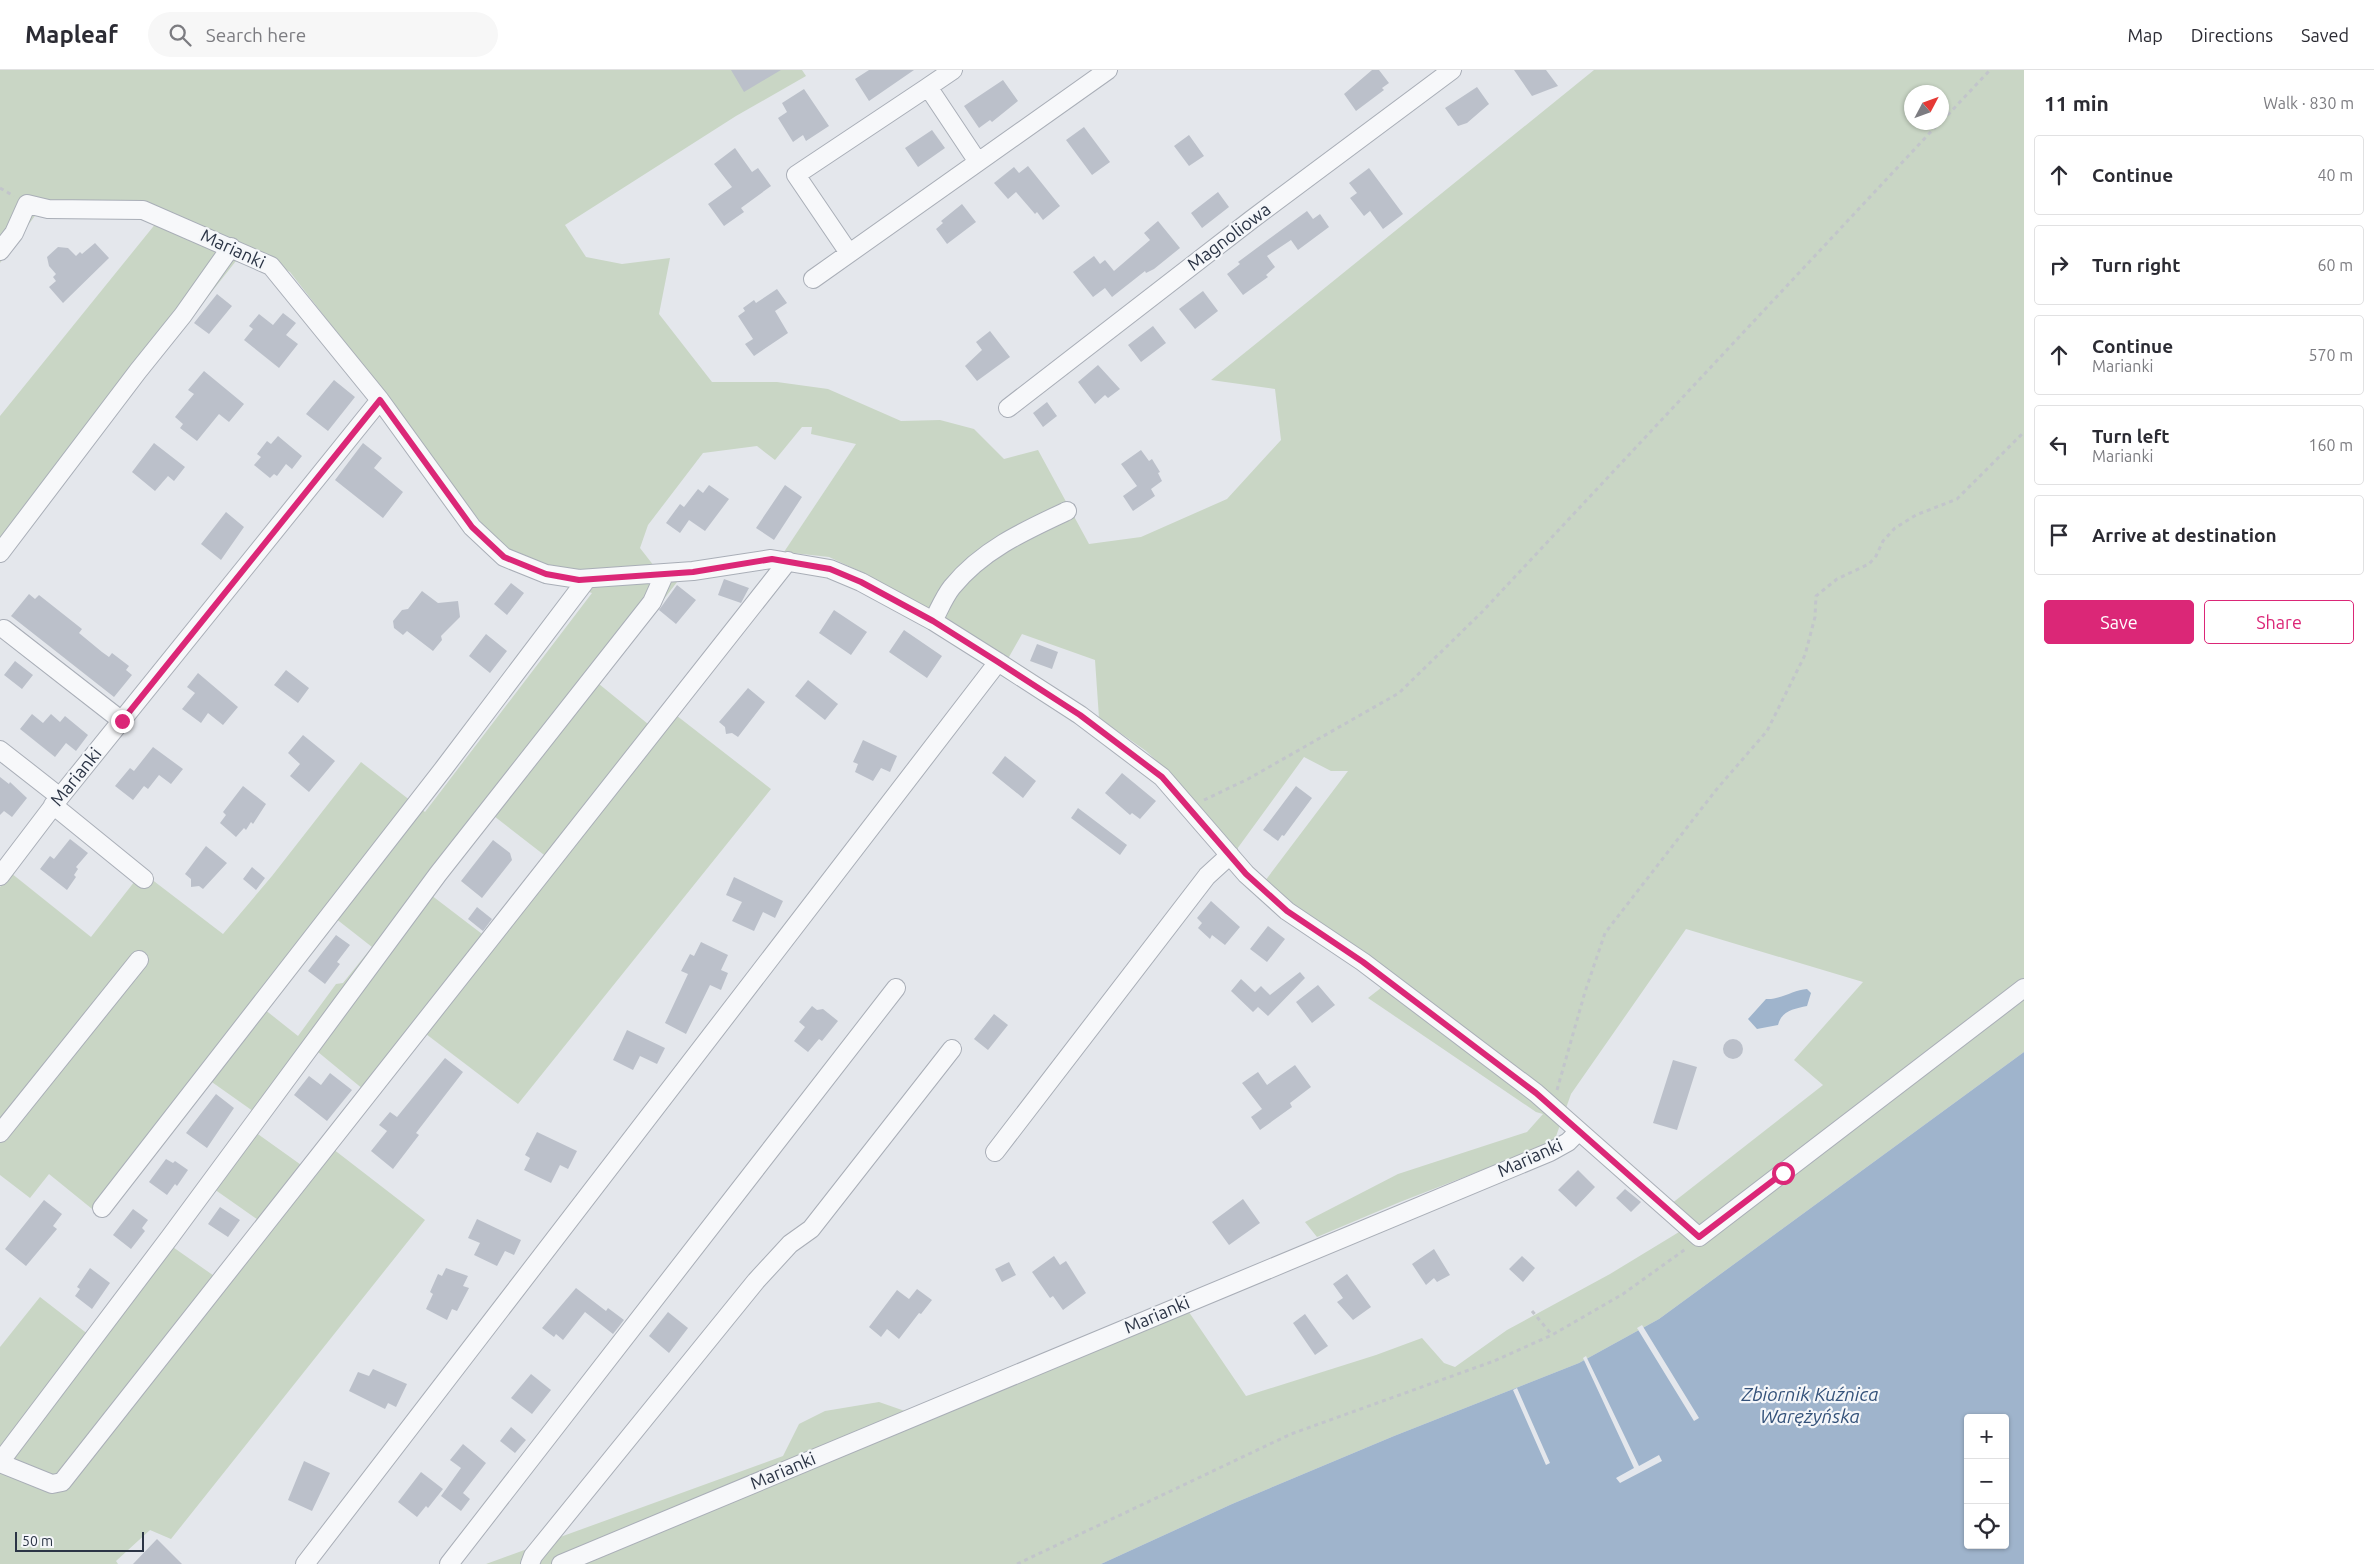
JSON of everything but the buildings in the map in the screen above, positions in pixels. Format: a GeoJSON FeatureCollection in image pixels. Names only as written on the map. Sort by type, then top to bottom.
{"type":"FeatureCollection","features":[{"type":"Feature","properties":{"kind":"street"},"geometry":{"type":"LineString","coordinates":[[849,254],[796,175],[953,70]]}},
{"type":"Feature","properties":{"kind":"street"},"geometry":{"type":"LineString","coordinates":[[813,279],[1108,70]]}},
{"type":"Feature","properties":{"kind":"street","name":"Magnoliowa"},"geometry":{"type":"LineString","coordinates":[[1008,408],[1251,220],[1452,70]]}},
{"type":"Feature","properties":{"kind":"street"},"geometry":{"type":"LineString","coordinates":[[928,87],[978,162]]}},
{"type":"Feature","properties":{"kind":"street","name":"Marianki"},"geometry":{"type":"LineString","coordinates":[[0,251],[14,233],[27,204],[48,209],[143,210],[271,266],[380,400],[472,527],[504,557],[546,574],[587,579],[665,574],[693,572],[772,559],[830,569],[861,582],[933,621],[1080,715],[1162,777],[1246,874],[1287,911],[1363,962],[1552,1107],[1579,1131],[1568,1142],[1550,1152],[561,1564]]}},
{"type":"Feature","properties":{"kind":"street"},"geometry":{"type":"LineString","coordinates":[[0,553],[138,371],[183,315],[231,247]]}},
{"type":"Feature","properties":{"kind":"street","name":"Marianki"},"geometry":{"type":"LineString","coordinates":[[0,876],[56,801],[380,400]]}},
{"type":"Feature","properties":{"kind":"street"},"geometry":{"type":"LineString","coordinates":[[933,621],[951,588],[984,555],[1022,532],[1067,511]]}},
{"type":"Feature","properties":{"kind":"street"},"geometry":{"type":"LineString","coordinates":[[665,574],[652,602],[438,874],[170,1237],[0,1463],[52,1484],[62,1482],[788,561]]}},
{"type":"Feature","properties":{"kind":"street"},"geometry":{"type":"LineString","coordinates":[[102,1208],[444,768],[587,579]]}},
{"type":"Feature","properties":{"kind":"street"},"geometry":{"type":"LineString","coordinates":[[4,629],[122,721]]}},
{"type":"Feature","properties":{"kind":"street"},"geometry":{"type":"LineString","coordinates":[[305,1564],[998,662]]}},
{"type":"Feature","properties":{"kind":"street"},"geometry":{"type":"LineString","coordinates":[[0,750],[144,879]]}},
{"type":"Feature","properties":{"kind":"street"},"geometry":{"type":"LineString","coordinates":[[994,1152],[1207,876],[1230,855]]}},
{"type":"Feature","properties":{"kind":"street"},"geometry":{"type":"LineString","coordinates":[[0,1133],[138,960]]}},
{"type":"Feature","properties":{"kind":"street"},"geometry":{"type":"LineString","coordinates":[[449,1564],[896,988]]}},
{"type":"Feature","properties":{"kind":"street"},"geometry":{"type":"LineString","coordinates":[[1579,1131],[1699,1237],[2024,988]]}},
{"type":"Feature","properties":{"kind":"street"},"geometry":{"type":"LineString","coordinates":[[530,1564],[533,1556],[744,1296],[785,1248],[811,1228],[952,1049]]}},
{"type":"Feature","properties":{"kind":"path"},"geometry":{"type":"LineString","coordinates":[[1949,114],[1990,70]]}},
{"type":"Feature","properties":{"kind":"path"},"geometry":{"type":"LineString","coordinates":[[1189,806],[1248,780],[1399,693],[1482,612],[1934,130]]}},
{"type":"Feature","properties":{"kind":"path"},"geometry":{"type":"LineString","coordinates":[[1552,1107],[1585,992],[1605,933],[1716,790],[1767,731],[1805,656],[1815,617],[1816,596],[1837,579],[1869,564],[1876,556],[1883,541],[1895,528],[1916,515],[1957,499],[2024,432]]}},
{"type":"Feature","properties":{"kind":"path"},"geometry":{"type":"LineString","coordinates":[[1017,1564],[1292,1434],[1494,1361],[1552,1336],[1582,1320],[1658,1270],[1699,1237]]}},
{"type":"Feature","properties":{"kind":"path"},"geometry":{"type":"LineString","coordinates":[[1532,1311],[1552,1336]]}},
{"type":"Feature","properties":{"kind":"green space"},"geometry":{"type":"Polygon","coordinates":[[[0,70],[802,70],[806,76],[736,116],[565,225],[586,257],[622,264],[670,258],[659,314],[712,382],[777,382],[828,389],[901,421],[940,420],[974,429],[1004,459],[1038,450],[1089,544],[1141,537],[1227,499],[1281,440],[1275,389],[1211,380],[1594,70],[2024,70],[2024,1052],[1659,1319],[1579,1363],[1394,1436],[1232,1504],[1101,1564],[486,1564],[783,1456],[799,1424],[825,1411],[879,1402],[922,1417],[1180,1299],[1246,1396],[1376,1355],[1422,1338],[1444,1363],[1455,1367],[1507,1330],[1610,1274],[1684,1229],[1671,1204],[1823,1085],[1794,1060],[1863,982],[1686,929],[1571,1094],[1554,1142],[1400,1202],[1317,1237],[1305,1222],[1398,1174],[1527,1132],[1543,1114],[1536,1112],[1368,998],[1395,977],[1368,954],[1285,901],[1265,881],[1348,771],[1331,771],[1304,757],[1237,849],[1175,778],[1146,751],[1099,718],[1095,660],[1022,634],[1005,664],[868,575],[829,557],[784,552],[856,444],[811,434],[812,427],[802,427],[775,460],[757,446],[703,453],[648,525],[640,548],[654,566],[690,565],[599,684],[648,724],[663,705],[771,789],[518,1104],[426,1034],[375,1099],[318,1052],[264,1119],[209,1080],[102,1217],[49,1174],[30,1198],[0,1175],[0,887],[11,873],[91,937],[142,872],[223,934],[272,876],[361,762],[425,812],[592,593],[532,573],[498,544],[398,417],[342,339],[290,272],[247,247],[0,560],[0,416],[161,217],[43,205],[0,263],[0,70]],[[494,816],[431,895],[486,937],[548,858],[494,816]],[[335,918],[264,1009],[298,1036],[336,984],[343,983],[372,947],[335,918]]]}},
{"type":"Feature","properties":{"kind":"green space"},"geometry":{"type":"Polygon","coordinates":[[[255,1132],[304,1167],[324,1142],[425,1220],[171,1539],[150,1530],[116,1561],[118,1564],[0,1564],[0,1347],[40,1297],[89,1335],[160,1238],[217,1278],[261,1222],[214,1189],[255,1132]]]}},
{"type":"Feature","properties":{"kind":"water"},"geometry":{"type":"Polygon","coordinates":[[[1807,989],[1811,993],[1807,1006],[1793,1009],[1786,1013],[1782,1016],[1778,1025],[1757,1029],[1748,1019],[1766,999],[1807,989]]]}},
{"type":"Feature","properties":{"kind":"water","name":"Zbiornik Kuźnica Warężyńska"},"geometry":{"type":"Polygon","coordinates":[[[2024,1052],[2024,1564],[1101,1564],[1232,1504],[1394,1436],[1579,1363],[1659,1319],[2024,1052]]]}},
{"type":"Feature","properties":{"kind":"pier"},"geometry":{"type":"Polygon","coordinates":[[[1642,1325],[1699,1418],[1694,1421],[1637,1328],[1642,1325]]]}},
{"type":"Feature","properties":{"kind":"pier"},"geometry":{"type":"Polygon","coordinates":[[[1586,1356],[1639,1466],[1659,1455],[1662,1461],[1620,1483],[1616,1478],[1634,1468],[1583,1358],[1586,1356]]]}},
{"type":"Feature","properties":{"kind":"pier"},"geometry":{"type":"Polygon","coordinates":[[[1517,1388],[1550,1463],[1546,1465],[1513,1390],[1517,1388]]]}},
{"type":"Feature","properties":{"kind":"route"},"geometry":{"type":"LineString","coordinates":[[122,721],[380,400],[472,527],[504,557],[546,574],[579,580],[693,572],[772,559],[830,569],[861,582],[933,621],[998,662],[1080,715],[1162,777],[1246,874],[1287,911],[1363,962],[1536,1093],[1699,1237],[1783,1173]]}}]}
